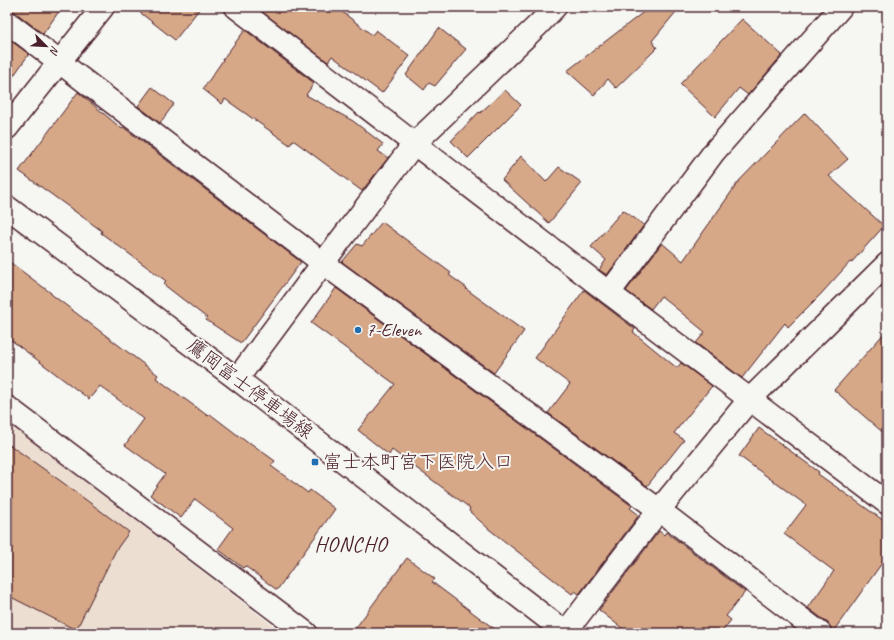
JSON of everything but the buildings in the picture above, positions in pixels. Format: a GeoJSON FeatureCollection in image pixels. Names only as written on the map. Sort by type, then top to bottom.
{"type":"FeatureCollection","features":[{"type":"Feature","properties":{"kind":"street"},"geometry":{"type":"LineString","coordinates":[[7,128],[103,7]]}},
{"type":"Feature","properties":{"kind":"street"},"geometry":{"type":"LineString","coordinates":[[236,7],[749,400],[887,503]]}},
{"type":"Feature","properties":{"kind":"street"},"geometry":{"type":"LineString","coordinates":[[237,379],[414,144],[555,7]]}},
{"type":"Feature","properties":{"kind":"street"},"geometry":{"type":"LineString","coordinates":[[609,293],[714,152],[841,7]]}},
{"type":"Feature","properties":{"kind":"street"},"geometry":{"type":"LineString","coordinates":[[7,22],[323,263],[659,510],[820,633]]}},
{"type":"Feature","properties":{"kind":"street","name":"鷹岡富士停車場線"},"geometry":{"type":"LineString","coordinates":[[7,207],[237,379],[566,633]]}},
{"type":"Feature","properties":{"kind":"street"},"geometry":{"type":"LineString","coordinates":[[566,633],[659,510],[749,400],[887,264]]}},
{"type":"Feature","properties":{"kind":"street"},"geometry":{"type":"LineString","coordinates":[[7,407],[306,633]]}},
{"type":"Feature","properties":{"kind":"shaded area"},"geometry":{"type":"Polygon","coordinates":[[[7,422],[283,633],[7,633],[7,422]]]}},
{"type":"Feature","properties":{"kind":"place","name":"7-Eleven"},"geometry":{"type":"Point","coordinates":[358,330]}},
{"type":"Feature","properties":{"kind":"place","name":"富士本町宮下医院入口"},"geometry":{"type":"Point","coordinates":[315,462]}},
{"type":"Feature","properties":{"kind":"district","name":"HONCHO"},"geometry":{"type":"Point","coordinates":[351,544]}}]}
